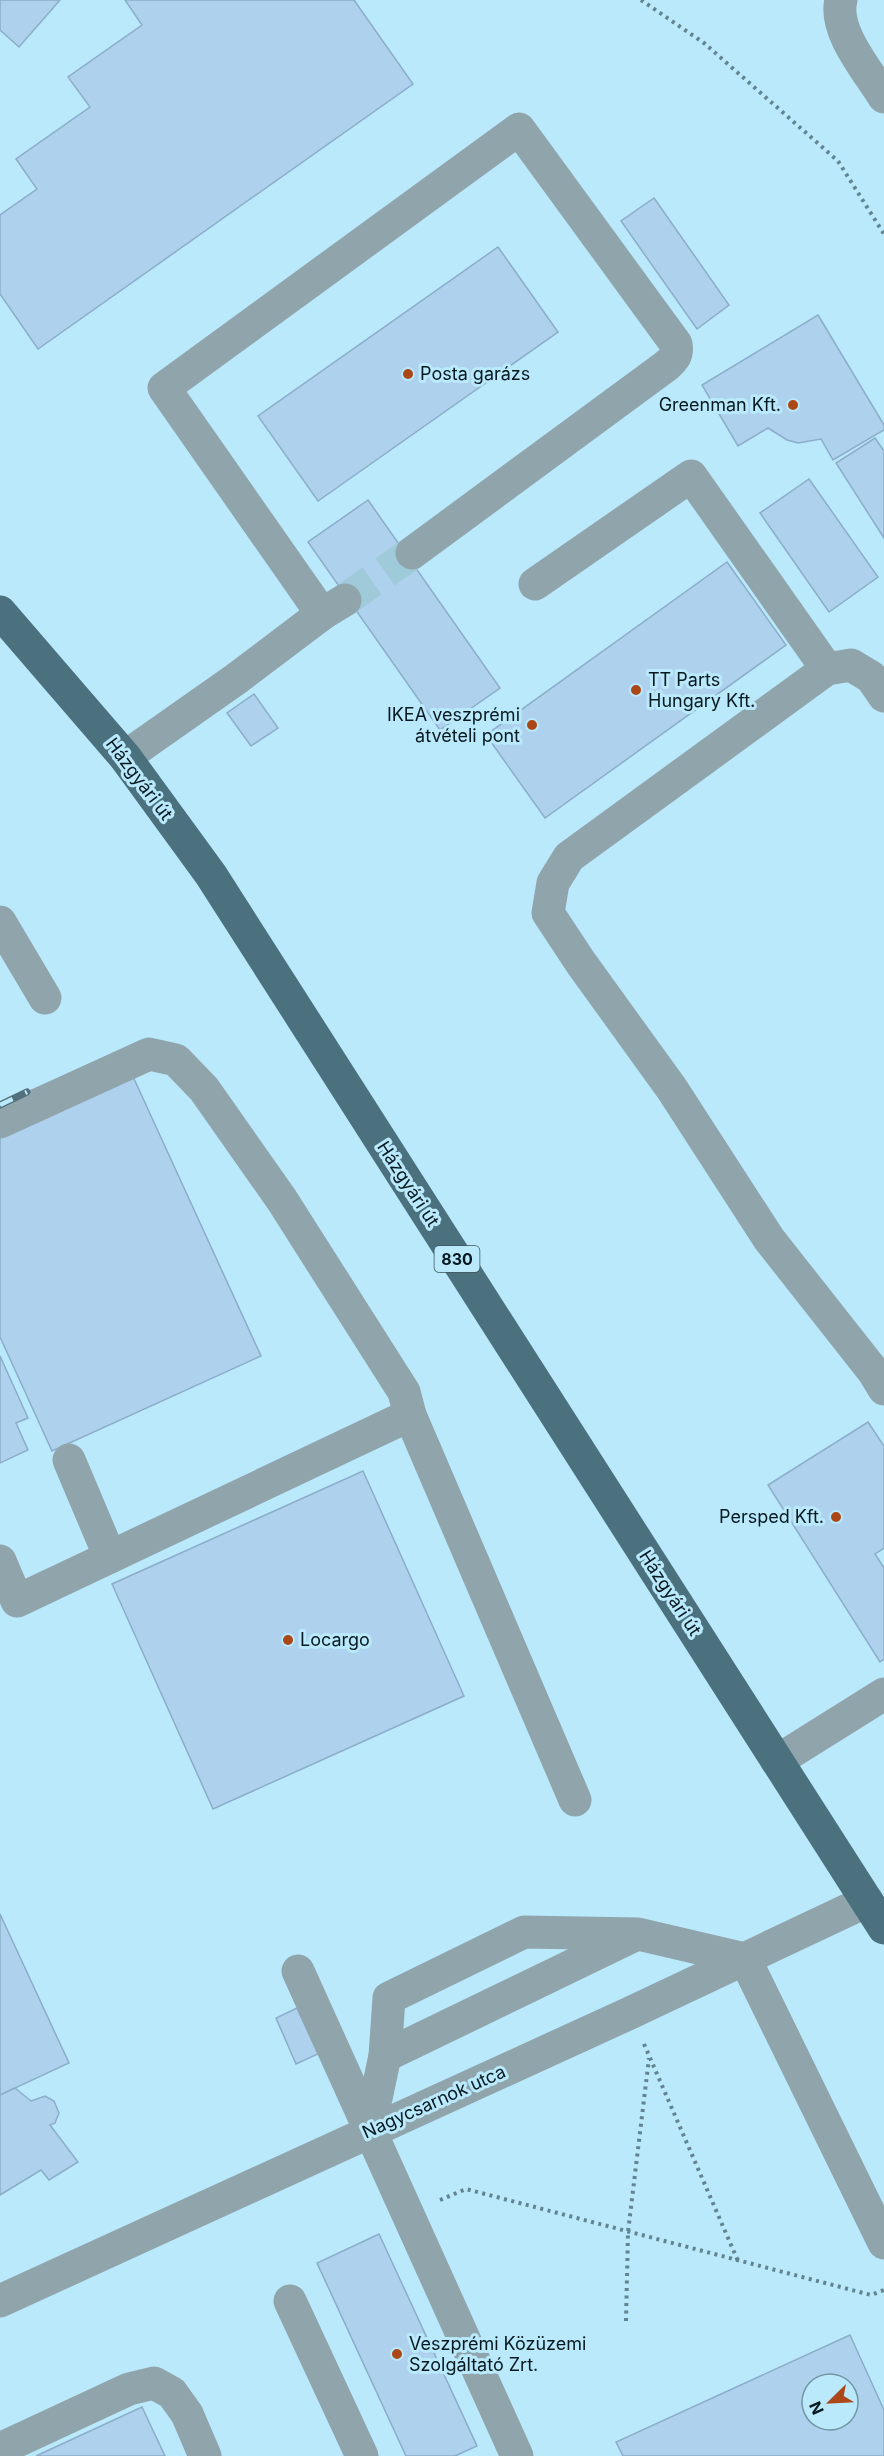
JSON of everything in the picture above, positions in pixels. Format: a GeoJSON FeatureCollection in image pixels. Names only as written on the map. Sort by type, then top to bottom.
{"type":"FeatureCollection","features":[{"type":"Feature","properties":{"kind":"main road","name":"Házgyári út"},"geometry":{"type":"LineString","coordinates":[[0,612],[125,757],[211,875],[884,1928]]}},
{"type":"Feature","properties":{"kind":"lane"},"geometry":{"type":"LineString","coordinates":[[841,0],[838,10],[843,31],[884,97]]}},
{"type":"Feature","properties":{"kind":"lane"},"geometry":{"type":"LineString","coordinates":[[125,757],[334,607],[164,388],[519,129],[676,344],[677,351],[675,358],[666,366],[412,553]]}},
{"type":"Feature","properties":{"kind":"lane"},"geometry":{"type":"LineString","coordinates":[[535,584],[691,476],[827,669]]}},
{"type":"Feature","properties":{"kind":"lane"},"geometry":{"type":"LineString","coordinates":[[884,696],[871,677],[851,665],[827,669],[569,857],[553,883],[548,913],[581,963],[672,1089],[769,1239],[873,1371],[884,1389]]}},
{"type":"Feature","properties":{"kind":"lane"},"geometry":{"type":"LineString","coordinates":[[0,922],[45,998]]}},
{"type":"Feature","properties":{"kind":"lane"},"geometry":{"type":"LineString","coordinates":[[0,1122],[149,1054],[176,1060],[204,1089],[282,1200],[404,1392],[410,1414],[574,1800]]}},
{"type":"Feature","properties":{"kind":"lane"},"geometry":{"type":"LineString","coordinates":[[0,1561],[17,1601],[410,1414]]}},
{"type":"Feature","properties":{"kind":"lane"},"geometry":{"type":"LineString","coordinates":[[69,1460],[110,1557]]}},
{"type":"Feature","properties":{"kind":"lane"},"geometry":{"type":"LineString","coordinates":[[777,1761],[884,1694]]}},
{"type":"Feature","properties":{"kind":"lane","name":"Nagycsarnok utca"},"geometry":{"type":"LineString","coordinates":[[0,2301],[630,2013],[867,1901]]}},
{"type":"Feature","properties":{"kind":"lane"},"geometry":{"type":"LineString","coordinates":[[369,2131],[385,2056],[389,1998],[524,1932],[638,1934],[745,1959],[884,2243]]}},
{"type":"Feature","properties":{"kind":"lane"},"geometry":{"type":"LineString","coordinates":[[385,2056],[638,1934]]}},
{"type":"Feature","properties":{"kind":"lane"},"geometry":{"type":"LineString","coordinates":[[298,1971],[517,2456]]}},
{"type":"Feature","properties":{"kind":"lane"},"geometry":{"type":"LineString","coordinates":[[290,2301],[362,2456]]}},
{"type":"Feature","properties":{"kind":"lane"},"geometry":{"type":"LineString","coordinates":[[0,2449],[129,2389],[154,2383],[172,2393],[187,2414],[206,2456]]}},
{"type":"Feature","properties":{"kind":"path"},"geometry":{"type":"LineString","coordinates":[[641,0],[704,43],[837,161],[884,234]]}},
{"type":"Feature","properties":{"kind":"path"},"geometry":{"type":"LineString","coordinates":[[630,2013],[738,2261]]}},
{"type":"Feature","properties":{"kind":"path"},"geometry":{"type":"LineString","coordinates":[[627,2321],[628,2232],[650,2057]]}},
{"type":"Feature","properties":{"kind":"path"},"geometry":{"type":"LineString","coordinates":[[406,2214],[466,2189],[871,2295],[884,2290]]}},
{"type":"Feature","properties":{"kind":"building"},"geometry":{"type":"Polygon","coordinates":[[[0,0],[60,0],[19,47],[0,30],[0,0]]]}},
{"type":"Feature","properties":{"kind":"building"},"geometry":{"type":"Polygon","coordinates":[[[125,0],[354,0],[413,84],[38,349],[0,294],[0,215],[37,189],[16,159],[90,107],[68,77],[142,25],[125,0]]]}},
{"type":"Feature","properties":{"kind":"building"},"geometry":{"type":"Polygon","coordinates":[[[654,198],[729,305],[697,329],[621,221],[654,198]]]}},
{"type":"Feature","properties":{"kind":"building","name":"Posta garázs"},"geometry":{"type":"Polygon","coordinates":[[[498,247],[558,332],[318,501],[258,416],[498,247]]]}},
{"type":"Feature","properties":{"kind":"building","name":"Greenman Kft."},"geometry":{"type":"Polygon","coordinates":[[[818,315],[884,425],[884,430],[833,460],[821,439],[798,443],[787,440],[768,428],[738,446],[702,385],[818,315]]]}},
{"type":"Feature","properties":{"kind":"building"},"geometry":{"type":"Polygon","coordinates":[[[875,438],[884,451],[884,538],[836,463],[875,438]]]}},
{"type":"Feature","properties":{"kind":"building"},"geometry":{"type":"Polygon","coordinates":[[[809,479],[878,577],[829,612],[760,513],[809,479]]]}},
{"type":"Feature","properties":{"kind":"building"},"geometry":{"type":"Polygon","coordinates":[[[368,500],[500,688],[440,730],[308,542],[368,500]]]}},
{"type":"Feature","properties":{"kind":"building","name":"TT Parts Hungary Kft."},"geometry":{"type":"Polygon","coordinates":[[[727,562],[786,645],[545,818],[486,735],[727,562]]]}},
{"type":"Feature","properties":{"kind":"building"},"geometry":{"type":"Polygon","coordinates":[[[254,694],[278,728],[251,746],[227,713],[254,694]]]}},
{"type":"Feature","properties":{"kind":"building"},"geometry":{"type":"Polygon","coordinates":[[[130,1070],[261,1356],[52,1451],[0,1337],[0,1129],[130,1070]]]}},
{"type":"Feature","properties":{"kind":"building"},"geometry":{"type":"Polygon","coordinates":[[[0,1356],[28,1418],[16,1423],[28,1450],[0,1463],[0,1356]]]}},
{"type":"Feature","properties":{"kind":"building","name":"Persped Kft."},"geometry":{"type":"Polygon","coordinates":[[[868,1422],[884,1446],[884,1548],[875,1554],[884,1568],[884,1659],[880,1662],[768,1485],[868,1422]]]}},
{"type":"Feature","properties":{"kind":"building","name":"Locargo"},"geometry":{"type":"Polygon","coordinates":[[[363,1471],[464,1696],[213,1809],[112,1584],[363,1471]]]}},
{"type":"Feature","properties":{"kind":"building"},"geometry":{"type":"Polygon","coordinates":[[[0,1914],[69,2063],[0,2095],[0,1914]]]}},
{"type":"Feature","properties":{"kind":"building"},"geometry":{"type":"Polygon","coordinates":[[[297,2008],[318,2054],[296,2064],[276,2018],[297,2008]]]}},
{"type":"Feature","properties":{"kind":"building"},"geometry":{"type":"Polygon","coordinates":[[[15,2088],[31,2101],[45,2096],[54,2101],[59,2113],[55,2123],[50,2125],[78,2162],[49,2180],[41,2170],[0,2195],[0,2095],[15,2088]]]}},
{"type":"Feature","properties":{"kind":"building","name":"Veszprémi Közüzemi Szolgáltató Zrt."},"geometry":{"type":"Polygon","coordinates":[[[379,2234],[477,2446],[455,2456],[406,2456],[317,2263],[379,2234]]]}},
{"type":"Feature","properties":{"kind":"building"},"geometry":{"type":"Polygon","coordinates":[[[850,2335],[884,2410],[884,2456],[623,2456],[616,2442],[850,2335]]]}},
{"type":"Feature","properties":{"kind":"building"},"geometry":{"type":"Polygon","coordinates":[[[142,2407],[165,2456],[36,2456],[142,2407]]]}},
{"type":"Feature","properties":{"kind":"tunnel"},"geometry":{"type":"LineString","coordinates":[[345,600],[412,553]]}},
{"type":"Feature","properties":{"kind":"railway"},"geometry":{"type":"LineString","coordinates":[[0,1105],[27,1092]]}},
{"type":"Feature","properties":{"kind":"place","name":"Posta garázs"},"geometry":{"type":"Point","coordinates":[408,374]}},
{"type":"Feature","properties":{"kind":"place","name":"Greenman Kft."},"geometry":{"type":"Point","coordinates":[793,405]}},
{"type":"Feature","properties":{"kind":"place","name":"TT Parts Hungary Kft."},"geometry":{"type":"Point","coordinates":[636,690]}},
{"type":"Feature","properties":{"kind":"place","name":"IKEA veszprémi átvételi pont"},"geometry":{"type":"Point","coordinates":[532,725]}},
{"type":"Feature","properties":{"kind":"place","name":"Persped Kft."},"geometry":{"type":"Point","coordinates":[836,1517]}},
{"type":"Feature","properties":{"kind":"place","name":"Locargo"},"geometry":{"type":"Point","coordinates":[288,1640]}},
{"type":"Feature","properties":{"kind":"place","name":"Veszprémi Közüzemi Szolgáltató Zrt."},"geometry":{"type":"Point","coordinates":[397,2354]}}]}
